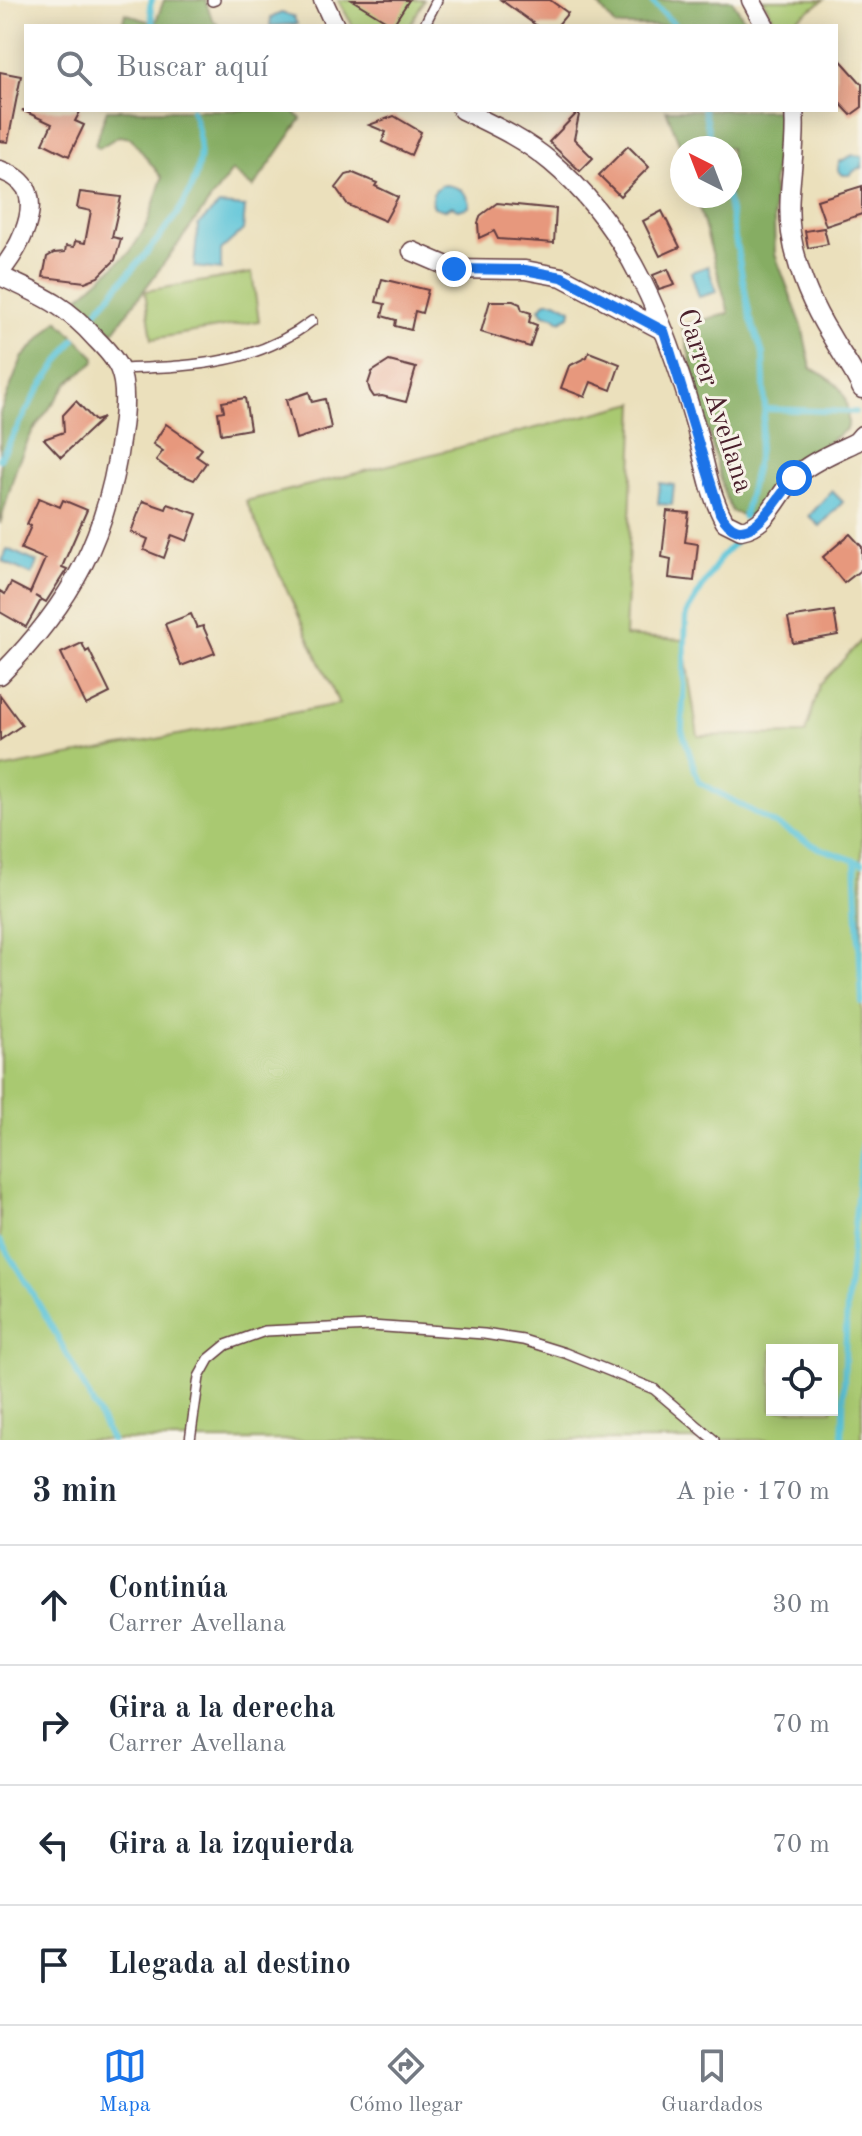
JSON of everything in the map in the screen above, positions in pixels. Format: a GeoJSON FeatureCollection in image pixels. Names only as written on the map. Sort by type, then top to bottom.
{"type":"FeatureCollection","features":[{"type":"Feature","properties":{"kind":"street"},"geometry":{"type":"LineString","coordinates":[[323,0],[334,24]]}},
{"type":"Feature","properties":{"kind":"street"},"geometry":{"type":"LineString","coordinates":[[751,0],[764,24]]}},
{"type":"Feature","properties":{"kind":"street","name":"Carrer Avellana"},"geometry":{"type":"LineString","coordinates":[[466,112],[530,146],[552,163],[588,200],[630,257],[664,331],[725,522],[741,530],[756,525],[804,469],[856,442],[862,435]]}},
{"type":"Feature","properties":{"kind":"street"},"geometry":{"type":"LineString","coordinates":[[794,112],[789,195],[793,244],[813,307],[858,372],[862,389]]}},
{"type":"Feature","properties":{"kind":"street"},"geometry":{"type":"LineString","coordinates":[[0,170],[19,179],[25,186],[29,209],[18,245],[0,274],[63,306],[104,348],[120,369],[123,404],[118,455],[106,506],[87,559],[65,599],[36,639],[0,675]]}},
{"type":"Feature","properties":{"kind":"street"},"geometry":{"type":"LineString","coordinates":[[412,251],[454,269],[525,270],[562,277],[664,331]]}},
{"type":"Feature","properties":{"kind":"lane"},"geometry":{"type":"LineString","coordinates":[[425,24],[437,0]]}},
{"type":"Feature","properties":{"kind":"lane"},"geometry":{"type":"LineString","coordinates":[[120,369],[231,360],[276,345],[312,321]]}},
{"type":"Feature","properties":{"kind":"lane"},"geometry":{"type":"LineString","coordinates":[[190,1440],[199,1377],[209,1359],[226,1345],[265,1331],[371,1326],[484,1334],[523,1340],[565,1353],[654,1389],[714,1440]]}},
{"type":"Feature","properties":{"kind":"green space"},"geometry":{"type":"Polygon","coordinates":[[[164,0],[205,0],[217,24],[155,24],[164,0]]]}},
{"type":"Feature","properties":{"kind":"green space"},"geometry":{"type":"Polygon","coordinates":[[[338,0],[424,0],[411,24],[352,24],[338,0]]]}},
{"type":"Feature","properties":{"kind":"green space"},"geometry":{"type":"Polygon","coordinates":[[[594,0],[732,0],[747,24],[614,24],[594,0]]]}},
{"type":"Feature","properties":{"kind":"green space"},"geometry":{"type":"Polygon","coordinates":[[[763,0],[824,0],[789,24],[777,24],[763,0]]]}},
{"type":"Feature","properties":{"kind":"green space"},"geometry":{"type":"Polygon","coordinates":[[[125,13],[155,24],[122,24],[125,13]]]}},
{"type":"Feature","properties":{"kind":"green space"},"geometry":{"type":"Polygon","coordinates":[[[106,112],[295,112],[301,119],[253,188],[232,171],[113,332],[75,301],[130,252],[147,225],[162,178],[131,138],[119,136],[99,148],[95,144],[106,112]]]}},
{"type":"Feature","properties":{"kind":"green space"},"geometry":{"type":"Polygon","coordinates":[[[667,112],[779,112],[780,145],[773,182],[775,254],[802,326],[811,368],[837,385],[847,405],[848,427],[795,464],[750,517],[732,512],[724,493],[682,326],[729,313],[699,208],[742,208],[742,136],[676,136],[667,112]]]}},
{"type":"Feature","properties":{"kind":"green space"},"geometry":{"type":"Polygon","coordinates":[[[252,273],[259,321],[152,339],[145,291],[252,273]]]}},
{"type":"Feature","properties":{"kind":"green space"},"geometry":{"type":"Polygon","coordinates":[[[58,320],[95,357],[94,363],[69,382],[32,432],[17,465],[0,524],[0,413],[22,358],[58,320]]]}},
{"type":"Feature","properties":{"kind":"green space"},"geometry":{"type":"Polygon","coordinates":[[[635,403],[625,636],[683,640],[698,736],[805,734],[820,684],[862,640],[862,1440],[0,1440],[0,769],[339,704],[246,501],[635,403]]]}},
{"type":"Feature","properties":{"kind":"water"},"geometry":{"type":"Polygon","coordinates":[[[281,13],[293,16],[297,24],[270,24],[271,18],[281,13]]]}},
{"type":"Feature","properties":{"kind":"water"},"geometry":{"type":"Polygon","coordinates":[[[853,155],[862,156],[862,169],[843,175],[838,170],[839,162],[853,155]]]}},
{"type":"Feature","properties":{"kind":"water"},"geometry":{"type":"Polygon","coordinates":[[[442,185],[456,187],[463,192],[470,203],[469,207],[459,210],[452,206],[444,210],[434,207],[433,194],[442,185]]]}},
{"type":"Feature","properties":{"kind":"water"},"geometry":{"type":"Polygon","coordinates":[[[219,205],[245,207],[243,230],[221,250],[221,270],[194,267],[198,225],[219,205]]]}},
{"type":"Feature","properties":{"kind":"water"},"geometry":{"type":"Polygon","coordinates":[[[708,266],[716,292],[699,297],[691,272],[708,266]]]}},
{"type":"Feature","properties":{"kind":"water"},"geometry":{"type":"Polygon","coordinates":[[[546,301],[556,301],[571,309],[570,316],[560,321],[544,314],[540,308],[546,301]]]}},
{"type":"Feature","properties":{"kind":"water"},"geometry":{"type":"Polygon","coordinates":[[[660,483],[674,485],[672,505],[658,504],[660,483]]]}},
{"type":"Feature","properties":{"kind":"water"},"geometry":{"type":"Polygon","coordinates":[[[832,491],[843,502],[820,526],[809,516],[832,491]]]}},
{"type":"Feature","properties":{"kind":"water"},"geometry":{"type":"Polygon","coordinates":[[[7,549],[37,562],[32,575],[2,561],[7,549]]]}},
{"type":"Feature","properties":{"kind":"building"},"geometry":{"type":"Polygon","coordinates":[[[352,0],[409,0],[391,24],[352,0]]]}},
{"type":"Feature","properties":{"kind":"building"},"geometry":{"type":"Polygon","coordinates":[[[501,0],[550,0],[568,13],[559,24],[534,24],[501,0]]]}},
{"type":"Feature","properties":{"kind":"building"},"geometry":{"type":"Polygon","coordinates":[[[838,57],[862,84],[862,107],[851,115],[838,101],[838,57]]]}},
{"type":"Feature","properties":{"kind":"building"},"geometry":{"type":"Polygon","coordinates":[[[0,72],[21,76],[8,142],[0,141],[0,72]]]}},
{"type":"Feature","properties":{"kind":"building"},"geometry":{"type":"Polygon","coordinates":[[[26,112],[80,112],[75,121],[84,125],[69,156],[43,143],[52,124],[26,112]]]}},
{"type":"Feature","properties":{"kind":"building"},"geometry":{"type":"Polygon","coordinates":[[[580,112],[574,139],[593,158],[580,171],[549,142],[580,112]]]}},
{"type":"Feature","properties":{"kind":"building"},"geometry":{"type":"Polygon","coordinates":[[[394,116],[421,132],[411,155],[382,142],[386,132],[369,125],[394,116]]]}},
{"type":"Feature","properties":{"kind":"building"},"geometry":{"type":"Polygon","coordinates":[[[628,146],[649,167],[620,196],[599,175],[628,146]]]}},
{"type":"Feature","properties":{"kind":"building"},"geometry":{"type":"Polygon","coordinates":[[[353,173],[377,183],[375,186],[398,197],[385,221],[348,205],[336,188],[346,175],[353,173]]]}},
{"type":"Feature","properties":{"kind":"building"},"geometry":{"type":"Polygon","coordinates":[[[862,186],[862,214],[826,226],[817,200],[862,186]]]}},
{"type":"Feature","properties":{"kind":"building"},"geometry":{"type":"Polygon","coordinates":[[[80,192],[121,197],[112,237],[121,239],[115,260],[98,277],[85,282],[43,277],[47,257],[65,252],[66,246],[74,247],[75,241],[85,243],[91,211],[77,208],[80,192]]]}},
{"type":"Feature","properties":{"kind":"building"},"geometry":{"type":"Polygon","coordinates":[[[497,203],[556,209],[554,243],[498,239],[494,231],[479,238],[481,215],[497,203]]]}},
{"type":"Feature","properties":{"kind":"building"},"geometry":{"type":"Polygon","coordinates":[[[662,211],[680,247],[660,256],[643,221],[662,211]]]}},
{"type":"Feature","properties":{"kind":"building"},"geometry":{"type":"Polygon","coordinates":[[[824,228],[828,244],[808,248],[805,231],[824,228]]]}},
{"type":"Feature","properties":{"kind":"building"},"geometry":{"type":"Polygon","coordinates":[[[668,269],[675,285],[659,290],[653,275],[668,269]]]}},
{"type":"Feature","properties":{"kind":"building"},"geometry":{"type":"Polygon","coordinates":[[[382,279],[428,290],[422,313],[415,311],[411,330],[395,326],[396,320],[382,316],[385,304],[376,302],[382,279]]]}},
{"type":"Feature","properties":{"kind":"building"},"geometry":{"type":"Polygon","coordinates":[[[490,301],[513,301],[520,304],[522,310],[531,313],[529,322],[537,325],[530,347],[481,332],[490,301]]]}},
{"type":"Feature","properties":{"kind":"building"},"geometry":{"type":"Polygon","coordinates":[[[589,352],[620,364],[611,390],[591,382],[585,397],[561,388],[569,366],[587,357],[589,352]]]}},
{"type":"Feature","properties":{"kind":"building"},"geometry":{"type":"Polygon","coordinates":[[[389,361],[416,368],[406,402],[374,397],[370,391],[368,384],[372,372],[389,361]]]}},
{"type":"Feature","properties":{"kind":"building"},"geometry":{"type":"Polygon","coordinates":[[[309,392],[312,402],[325,399],[331,428],[296,439],[286,400],[309,392]]]}},
{"type":"Feature","properties":{"kind":"building"},"geometry":{"type":"Polygon","coordinates":[[[245,398],[250,429],[221,434],[218,412],[224,411],[222,402],[245,398]]]}},
{"type":"Feature","properties":{"kind":"building"},"geometry":{"type":"Polygon","coordinates":[[[76,401],[95,421],[103,418],[61,457],[44,439],[64,432],[63,415],[76,401]]]}},
{"type":"Feature","properties":{"kind":"building"},"geometry":{"type":"Polygon","coordinates":[[[166,424],[202,449],[196,456],[206,463],[194,480],[156,460],[163,451],[153,444],[166,424]]]}},
{"type":"Feature","properties":{"kind":"building"},"geometry":{"type":"Polygon","coordinates":[[[39,498],[60,507],[63,500],[87,510],[62,567],[67,569],[46,602],[35,596],[41,600],[26,627],[0,612],[0,591],[5,594],[11,583],[30,593],[45,559],[21,549],[31,526],[27,524],[39,498]]]}},
{"type":"Feature","properties":{"kind":"building"},"geometry":{"type":"Polygon","coordinates":[[[143,501],[166,509],[168,504],[197,514],[187,541],[172,535],[164,558],[144,550],[148,539],[131,532],[143,501]]]}},
{"type":"Feature","properties":{"kind":"building"},"geometry":{"type":"Polygon","coordinates":[[[667,511],[689,513],[685,542],[698,544],[694,581],[669,578],[671,559],[662,557],[667,511]]]}},
{"type":"Feature","properties":{"kind":"building"},"geometry":{"type":"Polygon","coordinates":[[[850,534],[862,547],[862,569],[844,583],[823,557],[850,534]]]}},
{"type":"Feature","properties":{"kind":"building"},"geometry":{"type":"Polygon","coordinates":[[[834,611],[838,635],[793,643],[788,618],[834,611]]]}},
{"type":"Feature","properties":{"kind":"building"},"geometry":{"type":"Polygon","coordinates":[[[191,614],[197,628],[203,626],[215,653],[181,666],[165,624],[191,614]]]}},
{"type":"Feature","properties":{"kind":"building"},"geometry":{"type":"Polygon","coordinates":[[[82,643],[86,652],[89,650],[110,693],[86,705],[61,653],[82,643]]]}},
{"type":"Feature","properties":{"kind":"building"},"geometry":{"type":"Polygon","coordinates":[[[0,695],[22,725],[0,740],[0,695]]]}},
{"type":"Feature","properties":{"kind":"waterway"},"geometry":{"type":"LineString","coordinates":[[152,0],[153,24]]}},
{"type":"Feature","properties":{"kind":"waterway"},"geometry":{"type":"LineString","coordinates":[[650,0],[674,24]]}},
{"type":"Feature","properties":{"kind":"waterway"},"geometry":{"type":"LineString","coordinates":[[95,313],[170,223],[191,189],[200,152],[193,112]]}},
{"type":"Feature","properties":{"kind":"waterway"},"geometry":{"type":"LineString","coordinates":[[704,112],[709,136]]}},
{"type":"Feature","properties":{"kind":"waterway"},"geometry":{"type":"LineString","coordinates":[[729,208],[750,317],[763,354],[765,409],[744,517]]}},
{"type":"Feature","properties":{"kind":"waterway"},"geometry":{"type":"LineString","coordinates":[[0,459],[36,394],[74,340]]}},
{"type":"Feature","properties":{"kind":"waterway"},"geometry":{"type":"LineString","coordinates":[[765,409],[855,412]]}},
{"type":"Feature","properties":{"kind":"waterway"},"geometry":{"type":"LineString","coordinates":[[740,537],[721,557],[686,614],[682,730],[699,782],[819,848],[862,863]]}},
{"type":"Feature","properties":{"kind":"waterway"},"geometry":{"type":"LineString","coordinates":[[855,861],[862,1003]]}},
{"type":"Feature","properties":{"kind":"waterway"},"geometry":{"type":"LineString","coordinates":[[842,1440],[847,1303],[862,1144]]}},
{"type":"Feature","properties":{"kind":"waterway"},"geometry":{"type":"LineString","coordinates":[[0,1241],[58,1339],[111,1440]]}},
{"type":"Feature","properties":{"kind":"route"},"geometry":{"type":"LineString","coordinates":[[454,269],[525,270],[562,277],[664,331],[720,513],[725,522],[734,528],[749,529],[756,525],[794,478]]}}]}
